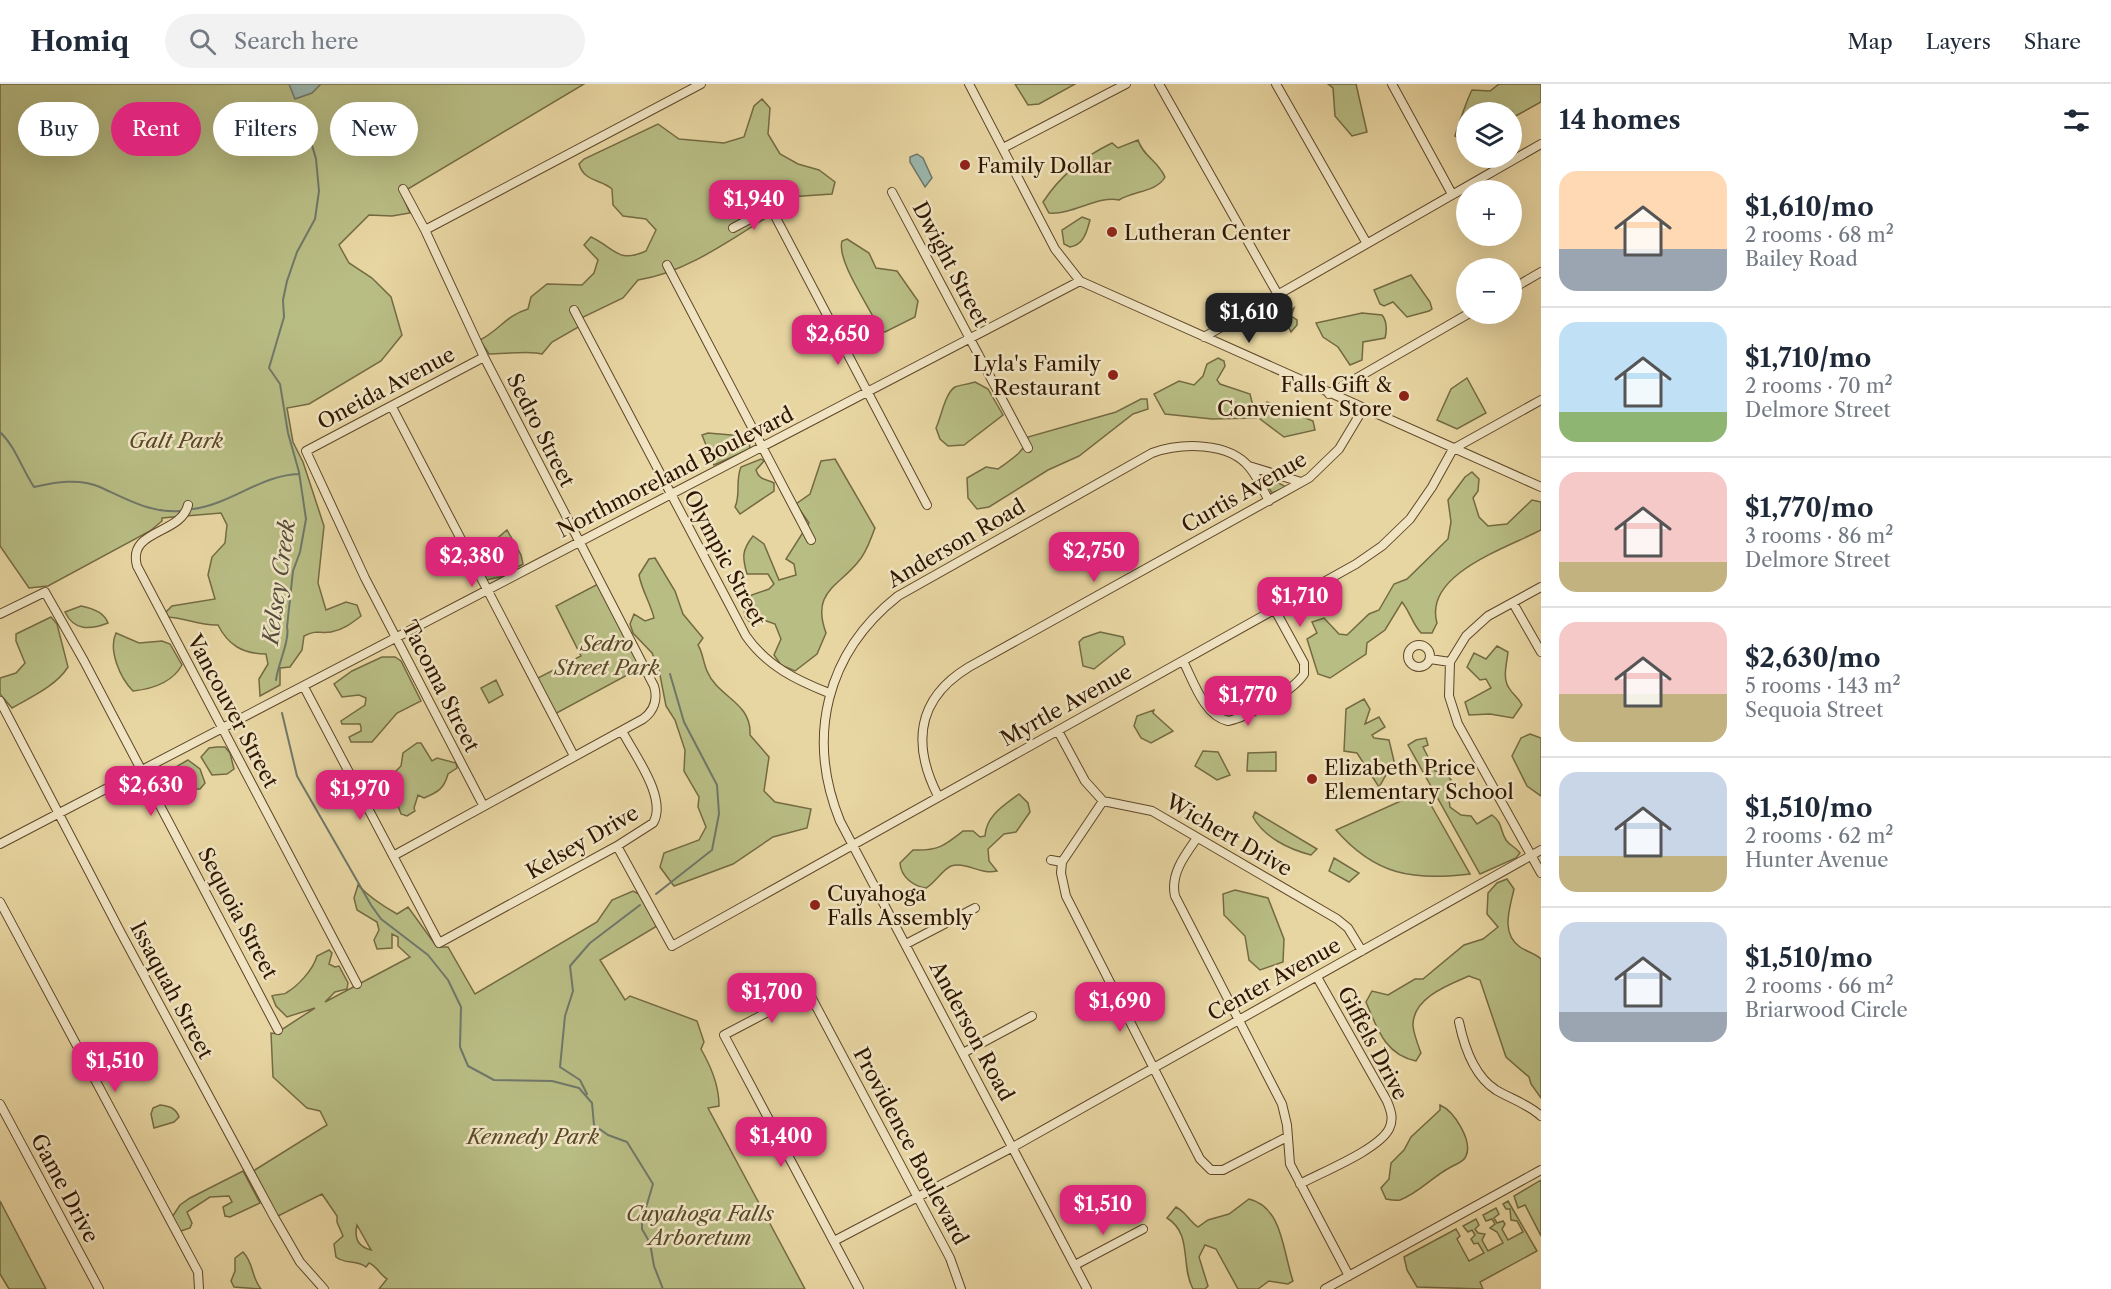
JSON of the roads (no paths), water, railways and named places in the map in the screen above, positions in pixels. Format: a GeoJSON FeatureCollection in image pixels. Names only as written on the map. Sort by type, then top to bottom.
{"type":"FeatureCollection","features":[{"type":"Feature","properties":{"kind":"street"},"geometry":{"type":"LineString","coordinates":[[425,230],[701,84]]}},
{"type":"Feature","properties":{"kind":"street"},"geometry":{"type":"LineString","coordinates":[[969,84],[1055,249],[1080,281],[1541,487]]}},
{"type":"Feature","properties":{"kind":"street"},"geometry":{"type":"LineString","coordinates":[[1003,148],[1126,84]]}},
{"type":"Feature","properties":{"kind":"street"},"geometry":{"type":"LineString","coordinates":[[1159,84],[1278,293]]}},
{"type":"Feature","properties":{"kind":"street"},"geometry":{"type":"LineString","coordinates":[[1276,84],[1366,242]]}},
{"type":"Feature","properties":{"kind":"street"},"geometry":{"type":"LineString","coordinates":[[1392,84],[1452,194]]}},
{"type":"Feature","properties":{"kind":"street"},"geometry":{"type":"LineString","coordinates":[[1204,337],[1366,242],[1541,144]]}},
{"type":"Feature","properties":{"kind":"street","name":"Sedro Street"},"geometry":{"type":"LineString","coordinates":[[393,856],[622,731],[652,711],[655,691],[484,357],[425,230],[403,189]]}},
{"type":"Feature","properties":{"kind":"street","name":"Dwight Street"},"geometry":{"type":"LineString","coordinates":[[892,192],[1028,448]]}},
{"type":"Feature","properties":{"kind":"street"},"geometry":{"type":"LineString","coordinates":[[733,228],[763,212],[771,212],[927,505]]}},
{"type":"Feature","properties":{"kind":"street"},"geometry":{"type":"LineString","coordinates":[[667,265],[811,540]]}},
{"type":"Feature","properties":{"kind":"street"},"geometry":{"type":"LineString","coordinates":[[1522,283],[1541,272]]}},
{"type":"Feature","properties":{"kind":"street","name":"Northmoreland Boulevard"},"geometry":{"type":"LineString","coordinates":[[0,844],[1080,281]]}},
{"type":"Feature","properties":{"kind":"street","name":"Olympic Street"},"geometry":{"type":"LineString","coordinates":[[574,310],[737,621],[753,645],[791,677],[829,693]]}},
{"type":"Feature","properties":{"kind":"street"},"geometry":{"type":"LineString","coordinates":[[1329,394],[1456,321]]}},
{"type":"Feature","properties":{"kind":"street","name":"Oneida Avenue"},"geometry":{"type":"LineString","coordinates":[[306,451],[484,357]]}},
{"type":"Feature","properties":{"kind":"street"},"geometry":{"type":"LineString","coordinates":[[1453,449],[1541,400]]}},
{"type":"Feature","properties":{"kind":"street"},"geometry":{"type":"LineString","coordinates":[[392,407],[574,756]]}},
{"type":"Feature","properties":{"kind":"street","name":"Curtis Avenue"},"geometry":{"type":"LineString","coordinates":[[938,796],[924,763],[922,735],[931,706],[950,680],[969,667],[1301,482],[1331,459],[1348,437],[1363,409]]}},
{"type":"Feature","properties":{"kind":"street","name":"Anderson Road"},"geometry":{"type":"LineString","coordinates":[[1087,1289],[852,845],[834,805],[825,770],[823,739],[829,693],[856,639],[875,615],[898,596],[1150,454],[1168,447],[1200,446],[1228,454],[1249,466],[1301,482]]}},
{"type":"Feature","properties":{"kind":"street","name":"Myrtle Avenue"},"geometry":{"type":"LineString","coordinates":[[617,846],[672,945],[1356,565],[1393,536],[1421,504],[1453,449]]}},
{"type":"Feature","properties":{"kind":"street","name":"Tacoma Street"},"geometry":{"type":"LineString","coordinates":[[306,451],[395,639],[483,806]]}},
{"type":"Feature","properties":{"kind":"street"},"geometry":{"type":"LineString","coordinates":[[1249,466],[1269,501]]}},
{"type":"Feature","properties":{"kind":"street","name":"Vancouver Street"},"geometry":{"type":"LineString","coordinates":[[188,505],[183,517],[146,538],[136,548],[137,566],[357,984]]}},
{"type":"Feature","properties":{"kind":"street"},"geometry":{"type":"LineString","coordinates":[[1541,586],[1474,627],[1450,662],[1449,696],[1453,714],[1541,873]]}},
{"type":"Feature","properties":{"kind":"street","name":"Sequoia Street"},"geometry":{"type":"LineString","coordinates":[[0,614],[45,592],[278,1030]]}},
{"type":"Feature","properties":{"kind":"street"},"geometry":{"type":"LineString","coordinates":[[1513,603],[1541,652]]}},
{"type":"Feature","properties":{"kind":"street"},"geometry":{"type":"LineString","coordinates":[[1183,661],[1208,708],[1216,717],[1228,721],[1292,688],[1304,674],[1302,657],[1275,610]]}},
{"type":"Feature","properties":{"kind":"street"},"geometry":{"type":"LineString","coordinates":[[1430,659],[1450,662]]}},
{"type":"Feature","properties":{"kind":"street"},"geometry":{"type":"LineString","coordinates":[[304,687],[393,856]]}},
{"type":"Feature","properties":{"kind":"street","name":"Issaquah Street"},"geometry":{"type":"LineString","coordinates":[[0,701],[274,1217],[300,1262],[324,1289]]}},
{"type":"Feature","properties":{"kind":"street","name":"Kelsey Drive"},"geometry":{"type":"LineString","coordinates":[[393,856],[440,942],[617,846],[649,827],[657,818],[659,807],[656,796],[622,731]]}},
{"type":"Feature","properties":{"kind":"street"},"geometry":{"type":"LineString","coordinates":[[1058,731],[1085,781],[1103,801],[1062,862],[1061,873],[1070,907],[1200,1159],[1206,1167],[1216,1173],[1287,1137]]}},
{"type":"Feature","properties":{"kind":"street","name":"Wichert Drive"},"geometry":{"type":"LineString","coordinates":[[1103,801],[1152,811],[1337,919],[1348,928],[1362,951]]}},
{"type":"Feature","properties":{"kind":"street"},"geometry":{"type":"LineString","coordinates":[[1197,838],[1177,871],[1174,884],[1175,896],[1282,1104],[1290,1164],[1349,1276]]}},
{"type":"Feature","properties":{"kind":"street","name":"Center Avenue"},"geometry":{"type":"LineString","coordinates":[[834,1241],[1013,1147],[1541,850]]}},
{"type":"Feature","properties":{"kind":"street"},"geometry":{"type":"LineString","coordinates":[[1051,860],[1062,862]]}},
{"type":"Feature","properties":{"kind":"street"},"geometry":{"type":"LineString","coordinates":[[0,902],[198,1272],[199,1289]]}},
{"type":"Feature","properties":{"kind":"street"},"geometry":{"type":"LineString","coordinates":[[906,944],[975,908]]}},
{"type":"Feature","properties":{"kind":"street","name":"Giffels Drive"},"geometry":{"type":"LineString","coordinates":[[1300,1184],[1373,1144],[1388,1131],[1392,1121],[1387,1101],[1317,977]]}},
{"type":"Feature","properties":{"kind":"street","name":"Providence Boulevard"},"geometry":{"type":"LineString","coordinates":[[834,1241],[724,1035],[808,991],[950,1258],[961,1289]]}},
{"type":"Feature","properties":{"kind":"street"},"geometry":{"type":"LineString","coordinates":[[963,1053],[1032,1016]]}},
{"type":"Feature","properties":{"kind":"street"},"geometry":{"type":"LineString","coordinates":[[1459,1022],[1464,1046],[1482,1076],[1495,1089],[1541,1116]]}},
{"type":"Feature","properties":{"kind":"street","name":"Game Drive"},"geometry":{"type":"LineString","coordinates":[[0,1104],[99,1289]]}},
{"type":"Feature","properties":{"kind":"street"},"geometry":{"type":"LineString","coordinates":[[1325,1289],[1541,1170]]}},
{"type":"Feature","properties":{"kind":"street"},"geometry":{"type":"LineString","coordinates":[[1075,1265],[1143,1229]]}},
{"type":"Feature","properties":{"kind":"street"},"geometry":{"type":"LineString","coordinates":[[834,1241],[859,1289]]}},
{"type":"Feature","properties":{"kind":"water"},"geometry":{"type":"Polygon","coordinates":[[[289,84],[321,84],[312,93],[295,99],[289,84]]]}},
{"type":"Feature","properties":{"kind":"water"},"geometry":{"type":"Polygon","coordinates":[[[917,154],[923,158],[932,178],[925,187],[910,162],[910,157],[917,154]]]}},
{"type":"Feature","properties":{"kind":"waterway","name":"Kelsey Creek"},"geometry":{"type":"LineString","coordinates":[[276,680],[287,639],[293,571],[300,552],[306,519],[299,472],[288,433],[280,384],[269,368],[284,317],[283,300],[287,281],[297,252],[315,219],[319,191],[315,156]]}},
{"type":"Feature","properties":{"kind":"waterway"},"geometry":{"type":"LineString","coordinates":[[0,432],[14,451],[34,487],[59,482],[84,482],[148,507],[180,511]]}},
{"type":"Feature","properties":{"kind":"waterway"},"geometry":{"type":"LineString","coordinates":[[193,509],[220,502],[272,479],[299,474]]}},
{"type":"Feature","properties":{"kind":"waterway"},"geometry":{"type":"LineString","coordinates":[[656,894],[712,850],[719,814],[717,785],[684,722],[670,674]]}},
{"type":"Feature","properties":{"kind":"waterway","name":"Kelsey Creek"},"geometry":{"type":"LineString","coordinates":[[282,713],[297,776],[371,905],[381,919],[428,955],[448,980],[461,1007],[460,1047],[468,1066],[494,1080],[552,1081],[579,1088],[592,1103],[594,1125],[608,1135],[627,1142],[653,1184],[642,1221],[642,1229],[650,1243],[654,1266],[663,1289]]}},
{"type":"Feature","properties":{"kind":"waterway"},"geometry":{"type":"LineString","coordinates":[[587,1094],[580,1080],[560,1067],[565,1016],[573,991],[570,966],[590,943],[640,905]]}},
{"type":"Feature","properties":{"kind":"place","name":"Family Dollar"},"geometry":{"type":"Point","coordinates":[965,165]}},
{"type":"Feature","properties":{"kind":"place","name":"Lutheran Center"},"geometry":{"type":"Point","coordinates":[1112,232]}},
{"type":"Feature","properties":{"kind":"place","name":"Lyla's Family Restaurant"},"geometry":{"type":"Point","coordinates":[1113,375]}},
{"type":"Feature","properties":{"kind":"place","name":"Falls Gift & Convenient Store"},"geometry":{"type":"Point","coordinates":[1404,396]}},
{"type":"Feature","properties":{"kind":"place","name":"Elizabeth Price Elementary School"},"geometry":{"type":"Point","coordinates":[1312,779]}},
{"type":"Feature","properties":{"kind":"place","name":"Cuyahoga Falls Assembly"},"geometry":{"type":"Point","coordinates":[815,905]}},
{"type":"Feature","properties":{"kind":"park label","name":"Galt Park"},"geometry":{"type":"Point","coordinates":[176,440]}},
{"type":"Feature","properties":{"kind":"park label","name":"Sedro Street Park"},"geometry":{"type":"Point","coordinates":[607,655]}},
{"type":"Feature","properties":{"kind":"park label","name":"Kennedy Park"},"geometry":{"type":"Point","coordinates":[533,1136]}},
{"type":"Feature","properties":{"kind":"park label","name":"Cuyahoga Falls Arboretum"},"geometry":{"type":"Point","coordinates":[700,1225]}}]}
